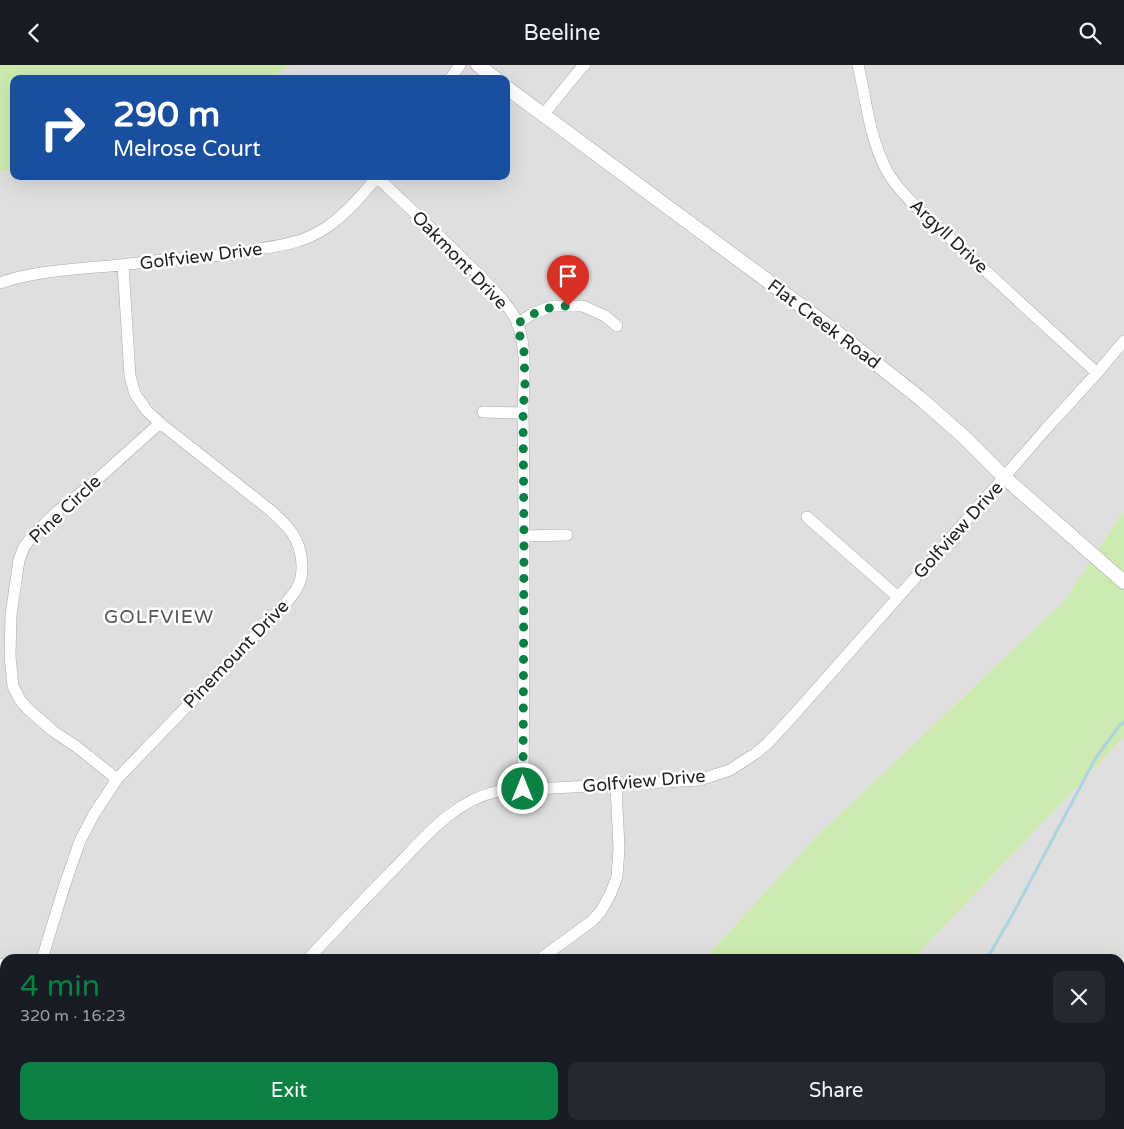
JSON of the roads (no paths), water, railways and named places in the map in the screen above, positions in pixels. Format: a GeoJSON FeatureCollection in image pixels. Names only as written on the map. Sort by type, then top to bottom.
{"type":"FeatureCollection","features":[{"type":"Feature","properties":{"kind":"street"},"geometry":{"type":"LineString","coordinates":[[478,65],[491,75]]}},
{"type":"Feature","properties":{"kind":"street"},"geometry":{"type":"LineString","coordinates":[[543,115],[582,67],[586,65]]}},
{"type":"Feature","properties":{"kind":"street","name":"Argyll Drive"},"geometry":{"type":"LineString","coordinates":[[858,65],[873,135],[884,166],[893,181],[916,207],[1097,373]]}},
{"type":"Feature","properties":{"kind":"street","name":"Flat Creek Road"},"geometry":{"type":"LineString","coordinates":[[510,90],[846,340],[913,393],[964,437],[1004,477],[1124,582]]}},
{"type":"Feature","properties":{"kind":"street","name":"Golfview Drive"},"geometry":{"type":"LineString","coordinates":[[0,283],[14,278],[50,272],[220,255],[297,242],[328,227],[346,211],[374,180]]}},
{"type":"Feature","properties":{"kind":"street","name":"Oakmont Drive"},"geometry":{"type":"LineString","coordinates":[[380,180],[487,282],[504,302],[517,324],[524,352],[523,789]]}},
{"type":"Feature","properties":{"kind":"street","name":"Pinemount Drive"},"geometry":{"type":"LineString","coordinates":[[44,954],[80,841],[94,814],[117,779],[286,604],[298,587],[302,571],[300,550],[293,534],[283,522],[160,423],[147,411],[135,394],[130,376],[123,265]]}},
{"type":"Feature","properties":{"kind":"street"},"geometry":{"type":"LineString","coordinates":[[517,324],[532,314],[553,306],[583,306],[605,316],[617,326]]}},
{"type":"Feature","properties":{"kind":"street","name":"Golfview Drive"},"geometry":{"type":"LineString","coordinates":[[313,954],[436,826],[451,813],[473,799],[498,791],[699,780],[730,770],[756,753],[768,743],[800,708],[1124,341]]}},
{"type":"Feature","properties":{"kind":"street"},"geometry":{"type":"LineString","coordinates":[[483,412],[523,413]]}},
{"type":"Feature","properties":{"kind":"street","name":"Pine Circle"},"geometry":{"type":"LineString","coordinates":[[117,779],[77,747],[53,731],[20,700],[13,686],[10,656],[11,615],[19,560],[24,547],[33,535],[160,423]]}},
{"type":"Feature","properties":{"kind":"street"},"geometry":{"type":"LineString","coordinates":[[807,517],[898,597]]}},
{"type":"Feature","properties":{"kind":"street"},"geometry":{"type":"LineString","coordinates":[[524,536],[567,535]]}},
{"type":"Feature","properties":{"kind":"street"},"geometry":{"type":"LineString","coordinates":[[547,954],[592,921],[601,911],[610,895],[617,877],[616,785]]}},
{"type":"Feature","properties":{"kind":"waterway"},"geometry":{"type":"LineString","coordinates":[[990,954],[1095,759],[1124,722]]}},
{"type":"Feature","properties":{"kind":"district","name":"GOLFVIEW"},"geometry":{"type":"Point","coordinates":[159,617]}}]}
